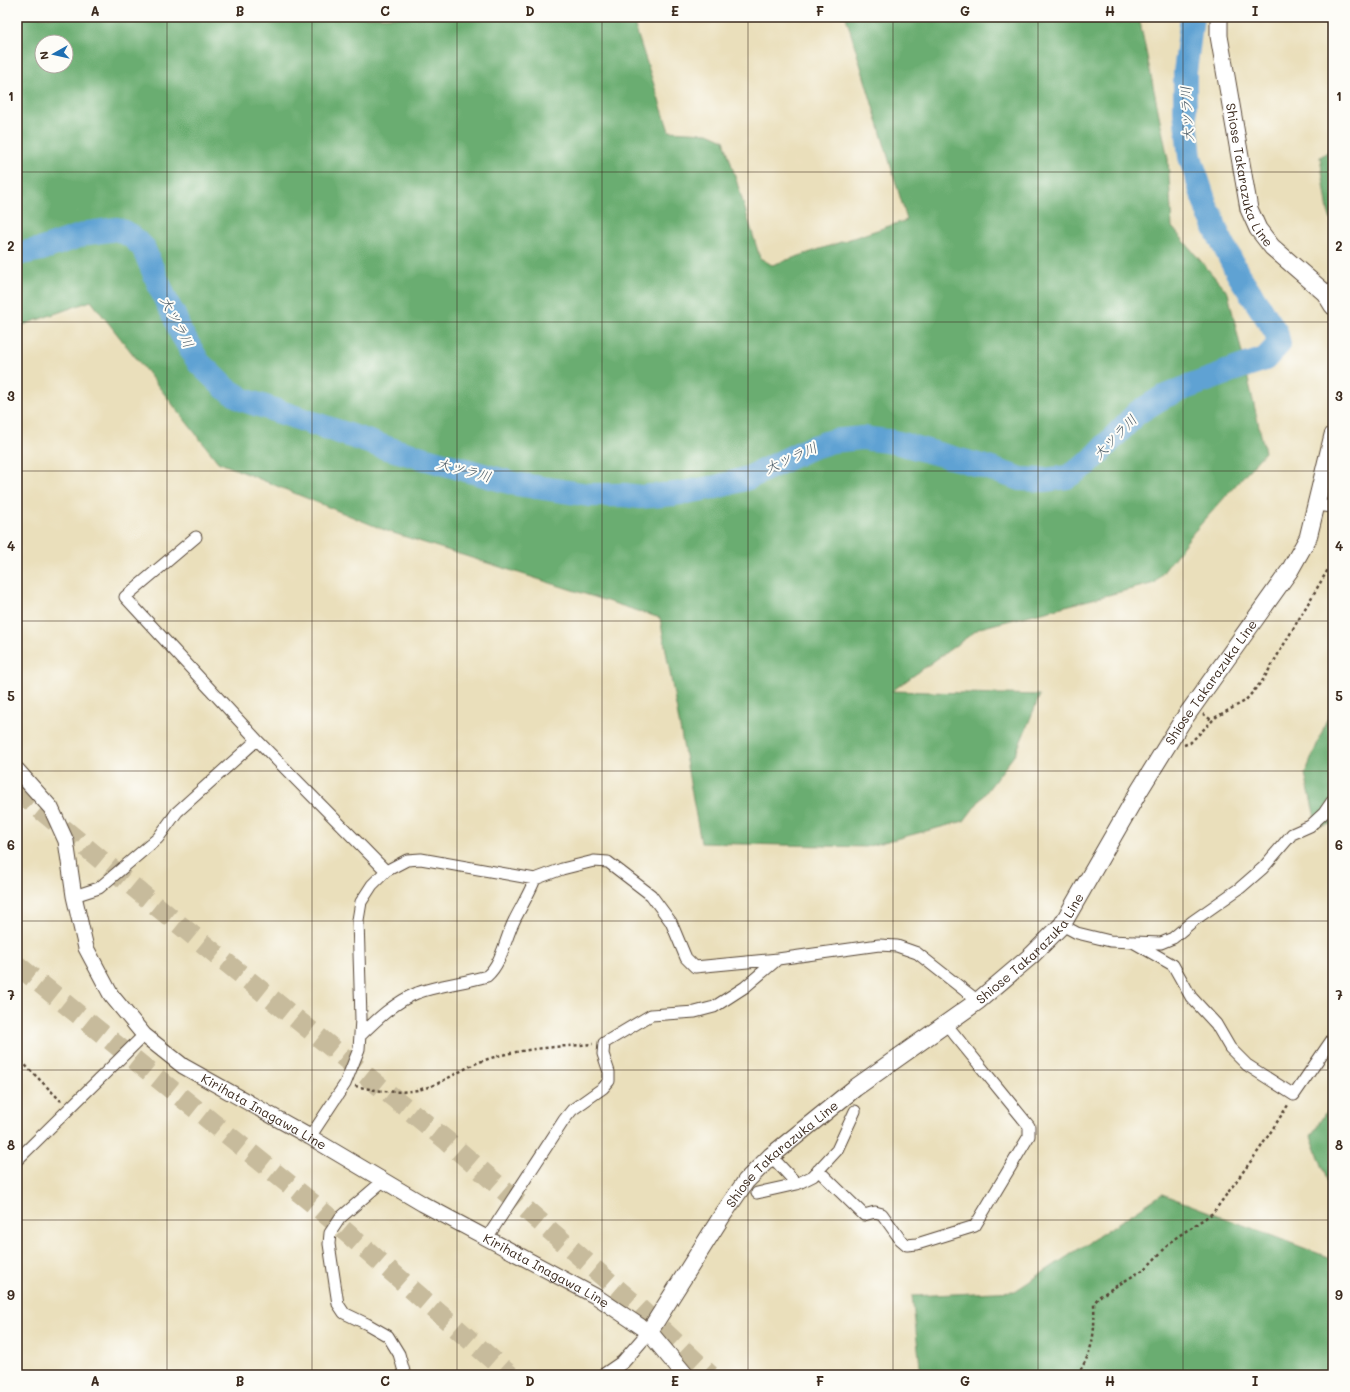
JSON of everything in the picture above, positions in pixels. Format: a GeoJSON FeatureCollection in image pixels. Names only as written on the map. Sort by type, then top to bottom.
{"type":"FeatureCollection","features":[{"type":"Feature","properties":{"kind":"main road","name":"Shiose Takarazuka Line"},"geometry":{"type":"LineString","coordinates":[[1219,17],[1218,36],[1249,209],[1258,229],[1272,247],[1325,293],[1333,306]]}},
{"type":"Feature","properties":{"kind":"main road","name":"Shiose Takarazuka Line"},"geometry":{"type":"LineString","coordinates":[[650,1332],[722,1216],[746,1181],[771,1156],[855,1088],[978,1001],[1032,955],[1062,925],[1139,790],[1181,723],[1290,570],[1308,538],[1325,506],[1333,435]]}},
{"type":"Feature","properties":{"kind":"main road","name":"Kirihata Inagawa Line"},"geometry":{"type":"LineString","coordinates":[[17,770],[51,808],[66,841],[74,896],[86,948],[111,995],[144,1035],[183,1066],[310,1137],[423,1204],[597,1296],[650,1332]]}},
{"type":"Feature","properties":{"kind":"main road"},"geometry":{"type":"LineString","coordinates":[[650,1332],[685,1375]]}},
{"type":"Feature","properties":{"kind":"street"},"geometry":{"type":"LineString","coordinates":[[196,537],[125,597],[257,740],[386,871]]}},
{"type":"Feature","properties":{"kind":"street"},"geometry":{"type":"LineString","coordinates":[[74,896],[99,888],[123,868],[158,838],[177,812],[257,740]]}},
{"type":"Feature","properties":{"kind":"street"},"geometry":{"type":"LineString","coordinates":[[1062,925],[1077,933],[1110,941],[1161,942],[1173,938],[1193,921],[1240,888],[1263,868],[1292,834],[1310,826],[1324,813],[1333,800]]}},
{"type":"Feature","properties":{"kind":"street"},"geometry":{"type":"LineString","coordinates":[[310,1137],[346,1084],[359,1049],[361,1019],[358,920],[361,902],[372,885],[386,871],[407,860],[421,859],[535,880],[562,869],[594,861],[608,862],[651,895],[671,922],[686,958],[695,968],[778,959],[879,945],[898,946],[917,953],[978,1001]]}},
{"type":"Feature","properties":{"kind":"street"},"geometry":{"type":"LineString","coordinates":[[360,1036],[377,1019],[393,1007],[416,994],[487,976],[494,969],[514,921],[535,880]]}},
{"type":"Feature","properties":{"kind":"street"},"geometry":{"type":"LineString","coordinates":[[1133,942],[1174,965],[1191,997],[1216,1024],[1230,1048],[1247,1065],[1294,1096],[1333,1038]]}},
{"type":"Feature","properties":{"kind":"street"},"geometry":{"type":"LineString","coordinates":[[487,1238],[564,1120],[572,1110],[609,1081],[610,1072],[603,1054],[604,1043],[652,1015],[695,1012],[714,1007],[745,987],[778,959]]}},
{"type":"Feature","properties":{"kind":"street"},"geometry":{"type":"LineString","coordinates":[[818,1170],[864,1215],[876,1212],[882,1214],[900,1239],[907,1245],[917,1244],[975,1226],[1030,1136],[1029,1126],[946,1024]]}},
{"type":"Feature","properties":{"kind":"street"},"geometry":{"type":"LineString","coordinates":[[17,1160],[144,1035]]}},
{"type":"Feature","properties":{"kind":"street"},"geometry":{"type":"LineString","coordinates":[[757,1193],[797,1184],[813,1176],[837,1150],[855,1111]]}},
{"type":"Feature","properties":{"kind":"street"},"geometry":{"type":"LineString","coordinates":[[771,1156],[797,1184]]}},
{"type":"Feature","properties":{"kind":"street"},"geometry":{"type":"LineString","coordinates":[[383,1181],[340,1218],[330,1233],[329,1244],[338,1304],[344,1313],[388,1336],[399,1354],[405,1375]]}},
{"type":"Feature","properties":{"kind":"street"},"geometry":{"type":"LineString","coordinates":[[604,1375],[623,1362],[650,1332]]}},
{"type":"Feature","properties":{"kind":"path"},"geometry":{"type":"LineString","coordinates":[[1167,746],[1181,746],[1190,743],[1216,717],[1245,701],[1263,680],[1333,561]]}},
{"type":"Feature","properties":{"kind":"path"},"geometry":{"type":"LineString","coordinates":[[346,1084],[379,1092],[400,1093],[435,1085],[459,1071],[486,1060],[518,1052],[604,1043]]}},
{"type":"Feature","properties":{"kind":"path"},"geometry":{"type":"LineString","coordinates":[[17,1057],[69,1108]]}},
{"type":"Feature","properties":{"kind":"path"},"geometry":{"type":"LineString","coordinates":[[1077,1375],[1091,1349],[1095,1329],[1094,1303],[1100,1296],[1146,1268],[1174,1239],[1213,1213],[1259,1150],[1294,1096]]}},
{"type":"Feature","properties":{"kind":"green space"},"geometry":{"type":"Polygon","coordinates":[[[17,17],[632,17],[669,131],[708,133],[724,140],[760,258],[772,265],[907,220],[846,17],[1139,17],[1168,159],[1172,227],[1228,293],[1265,452],[1193,533],[1155,583],[980,628],[892,691],[1040,695],[1016,753],[964,821],[865,847],[701,843],[660,618],[387,531],[218,462],[91,301],[17,327],[17,17]]]}},
{"type":"Feature","properties":{"kind":"green space"},"geometry":{"type":"Polygon","coordinates":[[[1333,148],[1333,226],[1328,211],[1320,157],[1333,148]]]}},
{"type":"Feature","properties":{"kind":"green space"},"geometry":{"type":"Polygon","coordinates":[[[1333,705],[1333,824],[1317,826],[1305,774],[1333,705]]]}},
{"type":"Feature","properties":{"kind":"green space"},"geometry":{"type":"Polygon","coordinates":[[[1333,1100],[1333,1195],[1311,1136],[1333,1100]]]}},
{"type":"Feature","properties":{"kind":"green space"},"geometry":{"type":"Polygon","coordinates":[[[1162,1194],[1333,1259],[1333,1375],[921,1375],[912,1296],[1015,1291],[1162,1194]]]}},
{"type":"Feature","properties":{"kind":"waterway","name":"大ツラ川"},"geometry":{"type":"LineString","coordinates":[[17,254],[42,249],[88,233],[117,229],[130,235],[143,247],[180,331],[199,363],[225,388],[244,400],[387,448],[516,484],[589,495],[625,495],[640,497],[674,494],[716,487],[748,478],[810,448],[832,441],[862,438],[895,442],[982,466],[1021,479],[1044,480],[1067,477],[1089,463],[1137,413],[1163,397],[1226,372],[1265,359],[1279,344],[1276,332],[1238,274],[1215,228],[1212,216],[1209,215],[1190,157],[1185,112],[1185,72],[1192,17]]}},
{"type":"Feature","properties":{"kind":"tunnel"},"geometry":{"type":"LineString","coordinates":[[17,790],[154,904],[446,1140],[638,1307],[710,1375]]}},
{"type":"Feature","properties":{"kind":"tunnel"},"geometry":{"type":"LineString","coordinates":[[17,965],[316,1206],[510,1375]]}}]}
